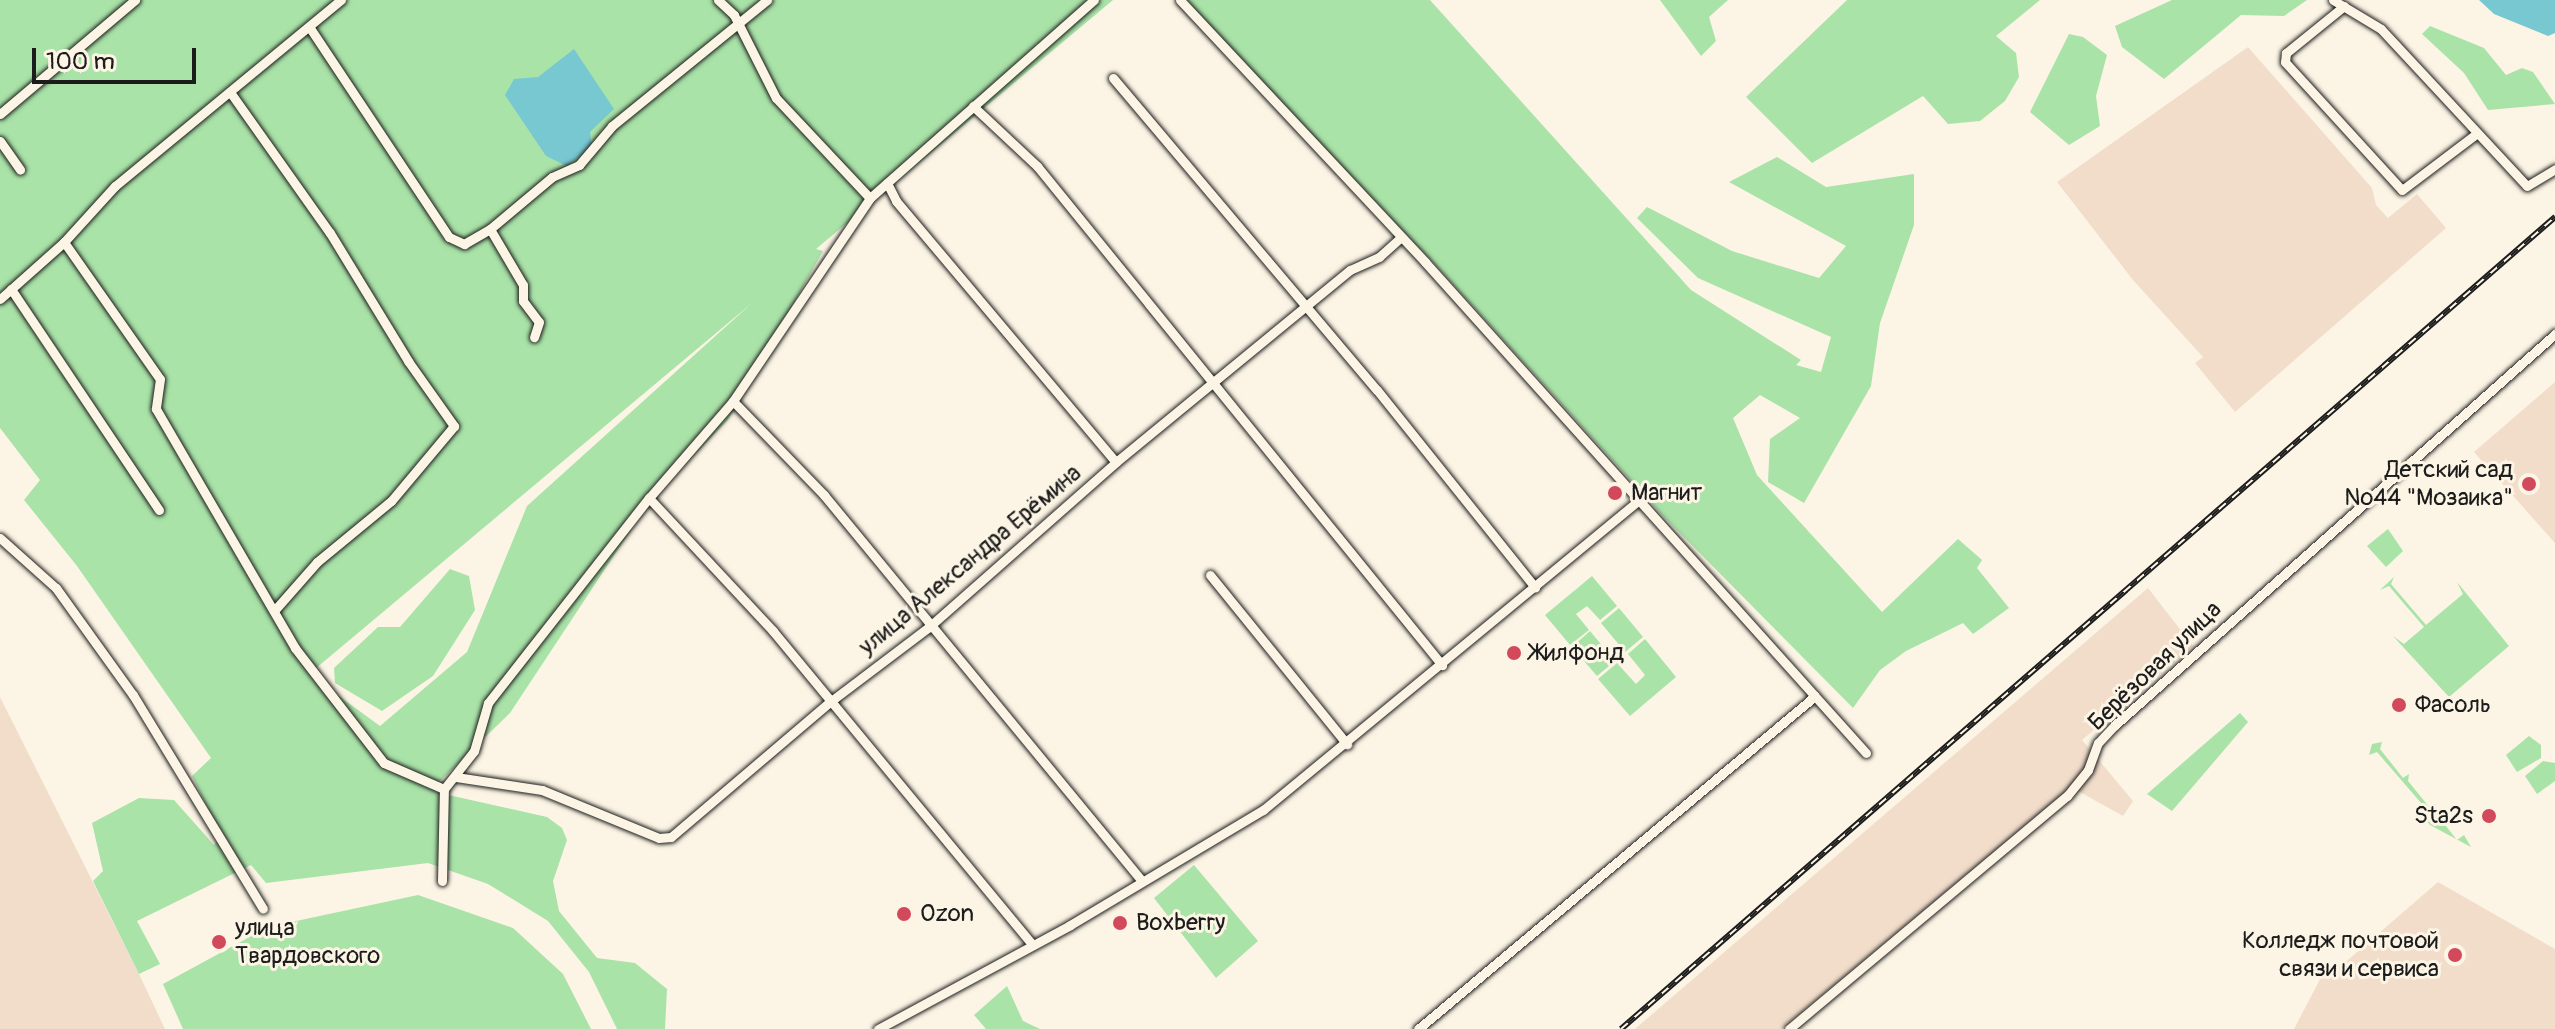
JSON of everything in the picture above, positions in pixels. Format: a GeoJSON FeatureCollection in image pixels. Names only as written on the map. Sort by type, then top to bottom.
{"type":"FeatureCollection","features":[{"type":"Feature","properties":{"kind":"street"},"geometry":{"type":"LineString","coordinates":[[0,114],[135,0]]}},
{"type":"Feature","properties":{"kind":"street"},"geometry":{"type":"LineString","coordinates":[[0,299],[64,242],[115,186],[341,0]]}},
{"type":"Feature","properties":{"kind":"street"},"geometry":{"type":"LineString","coordinates":[[718,0],[738,25],[776,98],[870,198]]}},
{"type":"Feature","properties":{"kind":"street"},"geometry":{"type":"LineString","coordinates":[[310,28],[449,237],[464,244],[490,229],[552,177],[579,165],[612,126],[767,0]]}},
{"type":"Feature","properties":{"kind":"street"},"geometry":{"type":"LineString","coordinates":[[442,881],[444,789],[474,751],[488,703],[649,498],[733,401],[870,198],[1094,0]]}},
{"type":"Feature","properties":{"kind":"street"},"geometry":{"type":"LineString","coordinates":[[1180,0],[1639,500],[1866,753]]}},
{"type":"Feature","properties":{"kind":"street"},"geometry":{"type":"LineString","coordinates":[[2333,0],[2381,29],[2419,66],[2476,134],[2527,186],[2555,169]]}},
{"type":"Feature","properties":{"kind":"street"},"geometry":{"type":"LineString","coordinates":[[2344,6],[2286,53],[2285,62],[2402,190],[2476,134]]}},
{"type":"Feature","properties":{"kind":"street"},"geometry":{"type":"LineString","coordinates":[[1113,78],[1535,587]]}},
{"type":"Feature","properties":{"kind":"street"},"geometry":{"type":"LineString","coordinates":[[230,92],[330,233],[408,361],[454,426],[391,501],[317,562],[274,611]]}},
{"type":"Feature","properties":{"kind":"street"},"geometry":{"type":"LineString","coordinates":[[973,106],[1037,166],[1211,385],[1442,665]]}},
{"type":"Feature","properties":{"kind":"street"},"geometry":{"type":"LineString","coordinates":[[0,141],[20,170]]}},
{"type":"Feature","properties":{"kind":"street"},"geometry":{"type":"LineString","coordinates":[[887,183],[896,201],[1116,462]]}},
{"type":"Feature","properties":{"kind":"street"},"geometry":{"type":"LineString","coordinates":[[490,229],[523,285],[523,301],[539,322],[534,337]]}},
{"type":"Feature","properties":{"kind":"street","name":"улица Александра Ерёмина"},"geometry":{"type":"LineString","coordinates":[[456,777],[542,790],[659,838],[671,837],[831,701],[929,627],[1116,462],[1306,308],[1400,238]]}},
{"type":"Feature","properties":{"kind":"street"},"geometry":{"type":"LineString","coordinates":[[64,242],[160,379],[156,409],[295,648],[384,763],[444,789]]}},
{"type":"Feature","properties":{"kind":"street"},"geometry":{"type":"LineString","coordinates":[[11,289],[159,510]]}},
{"type":"Feature","properties":{"kind":"street","name":"Берёзовая улица"},"geometry":{"type":"LineString","coordinates":[[1789,1029],[2067,796],[2088,770],[2098,743],[2115,725],[2555,334]]}},
{"type":"Feature","properties":{"kind":"street"},"geometry":{"type":"LineString","coordinates":[[733,401],[824,495],[929,627],[1142,881]]}},
{"type":"Feature","properties":{"kind":"street"},"geometry":{"type":"LineString","coordinates":[[649,498],[719,568],[1032,944]]}},
{"type":"Feature","properties":{"kind":"street"},"geometry":{"type":"LineString","coordinates":[[878,1029],[1243,824],[1347,744],[1639,500]]}},
{"type":"Feature","properties":{"kind":"street"},"geometry":{"type":"LineString","coordinates":[[0,538],[56,588],[133,695],[263,909]]}},
{"type":"Feature","properties":{"kind":"street"},"geometry":{"type":"LineString","coordinates":[[1210,575],[1347,744]]}},
{"type":"Feature","properties":{"kind":"street"},"geometry":{"type":"LineString","coordinates":[[1418,1029],[1815,696]]}},
{"type":"Feature","properties":{"kind":"shaded area"},"geometry":{"type":"Polygon","coordinates":[[[2248,47],[2372,188],[2376,205],[2388,218],[2417,194],[2446,228],[2235,412],[2195,363],[2203,357],[2133,280],[2057,182],[2248,47]]]}},
{"type":"Feature","properties":{"kind":"shaded area","name":"Детский сад №44 \"Мозаика\""},"geometry":{"type":"Polygon","coordinates":[[[2555,382],[2555,543],[2474,452],[2555,382]]]}},
{"type":"Feature","properties":{"kind":"shaded area"},"geometry":{"type":"Polygon","coordinates":[[[2148,588],[2193,646],[2082,740],[2133,801],[2123,816],[2071,787],[1781,1029],[1635,1029],[2148,588]]]}},
{"type":"Feature","properties":{"kind":"shaded area"},"geometry":{"type":"Polygon","coordinates":[[[0,697],[139,974],[165,1029],[0,1029],[0,697]]]}},
{"type":"Feature","properties":{"kind":"shaded area","name":"Колледж почтовой связи и сервиса"},"geometry":{"type":"Polygon","coordinates":[[[2438,882],[2555,949],[2555,1029],[2294,1029],[2329,962],[2341,966],[2438,882]]]}},
{"type":"Feature","properties":{"kind":"green space"},"geometry":{"type":"Polygon","coordinates":[[[0,0],[1113,0],[816,249],[823,251],[728,420],[650,501],[510,713],[439,782],[435,792],[547,817],[562,828],[567,840],[553,881],[559,911],[597,958],[635,963],[667,989],[665,1029],[617,1029],[589,972],[548,921],[488,884],[428,863],[266,883],[251,865],[137,921],[160,964],[139,974],[93,881],[103,871],[92,823],[139,798],[174,800],[214,845],[221,835],[192,776],[211,758],[77,566],[24,500],[40,480],[0,428],[0,0]],[[752,303],[309,674],[380,726],[467,652],[527,506],[752,303]]]}},
{"type":"Feature","properties":{"kind":"green space"},"geometry":{"type":"Polygon","coordinates":[[[1183,0],[1430,0],[1691,290],[1801,360],[1796,365],[1821,372],[1831,337],[1698,278],[1637,218],[1647,207],[1732,251],[1819,278],[1846,246],[1729,182],[1777,157],[1826,187],[1914,174],[1914,225],[1880,323],[1871,386],[1804,503],[1768,482],[1770,439],[1800,418],[1760,395],[1733,418],[1757,475],[1882,612],[1958,539],[1982,560],[1977,568],[2009,608],[1973,634],[1963,623],[1906,651],[1880,670],[1853,708],[1663,516],[1431,260],[1183,0]]]}},
{"type":"Feature","properties":{"kind":"green space"},"geometry":{"type":"Polygon","coordinates":[[[1660,0],[1728,0],[1709,17],[1716,41],[1701,56],[1660,0]]]}},
{"type":"Feature","properties":{"kind":"green space"},"geometry":{"type":"Polygon","coordinates":[[[1847,0],[2040,0],[1996,36],[2016,53],[2019,77],[2005,101],[1980,121],[1948,124],[1923,96],[1812,163],[1746,97],[1847,0]]]}},
{"type":"Feature","properties":{"kind":"green space"},"geometry":{"type":"Polygon","coordinates":[[[2172,0],[2307,0],[2284,16],[2241,15],[2164,79],[2122,47],[2115,26],[2172,0]]]}},
{"type":"Feature","properties":{"kind":"green space"},"geometry":{"type":"Polygon","coordinates":[[[2430,26],[2484,48],[2506,75],[2522,68],[2533,72],[2555,104],[2488,110],[2464,73],[2422,34],[2430,26]]]}},
{"type":"Feature","properties":{"kind":"green space"},"geometry":{"type":"Polygon","coordinates":[[[2069,34],[2083,37],[2107,55],[2096,96],[2100,126],[2069,145],[2030,112],[2069,34]]]}},
{"type":"Feature","properties":{"kind":"green space"},"geometry":{"type":"Polygon","coordinates":[[[2388,529],[2403,551],[2386,567],[2367,546],[2388,529]]]}},
{"type":"Feature","properties":{"kind":"green space"},"geometry":{"type":"Polygon","coordinates":[[[450,569],[469,576],[475,610],[433,676],[382,711],[335,683],[334,668],[378,627],[400,627],[450,569]]]}},
{"type":"Feature","properties":{"kind":"green space"},"geometry":{"type":"Polygon","coordinates":[[[1592,576],[1617,606],[1600,620],[1587,606],[1576,614],[1589,630],[1570,645],[1545,615],[1592,576]]]}},
{"type":"Feature","properties":{"kind":"green space"},"geometry":{"type":"Polygon","coordinates":[[[2394,577],[2391,584],[2426,625],[2463,594],[2457,582],[2509,646],[2449,697],[2393,636],[2404,644],[2424,627],[2389,586],[2380,590],[2394,577]]]}},
{"type":"Feature","properties":{"kind":"green space"},"geometry":{"type":"Polygon","coordinates":[[[1619,608],[1643,637],[1625,652],[1601,623],[1619,608]]]}},
{"type":"Feature","properties":{"kind":"green space"},"geometry":{"type":"Polygon","coordinates":[[[1590,631],[1615,661],[1597,676],[1572,647],[1590,631]]]}},
{"type":"Feature","properties":{"kind":"green space"},"geometry":{"type":"Polygon","coordinates":[[[1645,639],[1676,677],[1630,716],[1598,679],[1617,663],[1636,684],[1645,675],[1628,654],[1645,639]]]}},
{"type":"Feature","properties":{"kind":"green space"},"geometry":{"type":"Polygon","coordinates":[[[2240,713],[2248,722],[2172,811],[2147,794],[2240,713]]]}},
{"type":"Feature","properties":{"kind":"green space"},"geometry":{"type":"Polygon","coordinates":[[[2529,736],[2541,745],[2541,758],[2517,772],[2506,755],[2529,736]]]}},
{"type":"Feature","properties":{"kind":"green space"},"geometry":{"type":"Polygon","coordinates":[[[2382,742],[2380,749],[2403,778],[2409,774],[2408,781],[2430,808],[2436,804],[2434,811],[2456,839],[2430,825],[2422,816],[2428,811],[2377,752],[2369,755],[2372,744],[2382,742]]]}},
{"type":"Feature","properties":{"kind":"green space"},"geometry":{"type":"Polygon","coordinates":[[[2543,761],[2555,763],[2555,781],[2537,794],[2525,776],[2543,761]]]}},
{"type":"Feature","properties":{"kind":"green space"},"geometry":{"type":"Polygon","coordinates":[[[2464,835],[2471,847],[2457,840],[2464,835]]]}},
{"type":"Feature","properties":{"kind":"green space"},"geometry":{"type":"Polygon","coordinates":[[[1194,865],[1258,941],[1216,978],[1154,898],[1194,865]]]}},
{"type":"Feature","properties":{"kind":"green space"},"geometry":{"type":"Polygon","coordinates":[[[418,895],[513,928],[563,974],[591,1029],[183,1029],[163,984],[268,927],[418,895]]]}},
{"type":"Feature","properties":{"kind":"green space"},"geometry":{"type":"Polygon","coordinates":[[[1007,986],[1023,1021],[1040,1029],[986,1029],[974,1015],[1007,986]]]}},
{"type":"Feature","properties":{"kind":"water"},"geometry":{"type":"Polygon","coordinates":[[[2479,0],[2555,0],[2555,33],[2548,36],[2494,14],[2479,0]]]}},
{"type":"Feature","properties":{"kind":"water"},"geometry":{"type":"Polygon","coordinates":[[[574,49],[614,109],[590,132],[592,147],[567,166],[546,156],[505,95],[514,79],[538,77],[574,49]]]}},
{"type":"Feature","properties":{"kind":"railway"},"geometry":{"type":"LineString","coordinates":[[1621,1029],[2555,217]]}},
{"type":"Feature","properties":{"kind":"place","name":"Детский сад №44 \"Мозаика\""},"geometry":{"type":"Point","coordinates":[2529,484]}},
{"type":"Feature","properties":{"kind":"place","name":"Магнит"},"geometry":{"type":"Point","coordinates":[1615,493]}},
{"type":"Feature","properties":{"kind":"place","name":"Жилфонд"},"geometry":{"type":"Point","coordinates":[1514,653]}},
{"type":"Feature","properties":{"kind":"place","name":"Фасоль"},"geometry":{"type":"Point","coordinates":[2399,705]}},
{"type":"Feature","properties":{"kind":"place","name":"Sta2s"},"geometry":{"type":"Point","coordinates":[2489,816]}},
{"type":"Feature","properties":{"kind":"place","name":"Ozon"},"geometry":{"type":"Point","coordinates":[904,914]}},
{"type":"Feature","properties":{"kind":"place","name":"Boxberry"},"geometry":{"type":"Point","coordinates":[1120,923]}},
{"type":"Feature","properties":{"kind":"place","name":"улица Твардовского"},"geometry":{"type":"Point","coordinates":[219,942]}},
{"type":"Feature","properties":{"kind":"place","name":"Колледж почтовой связи и сервиса"},"geometry":{"type":"Point","coordinates":[2455,955]}}]}
